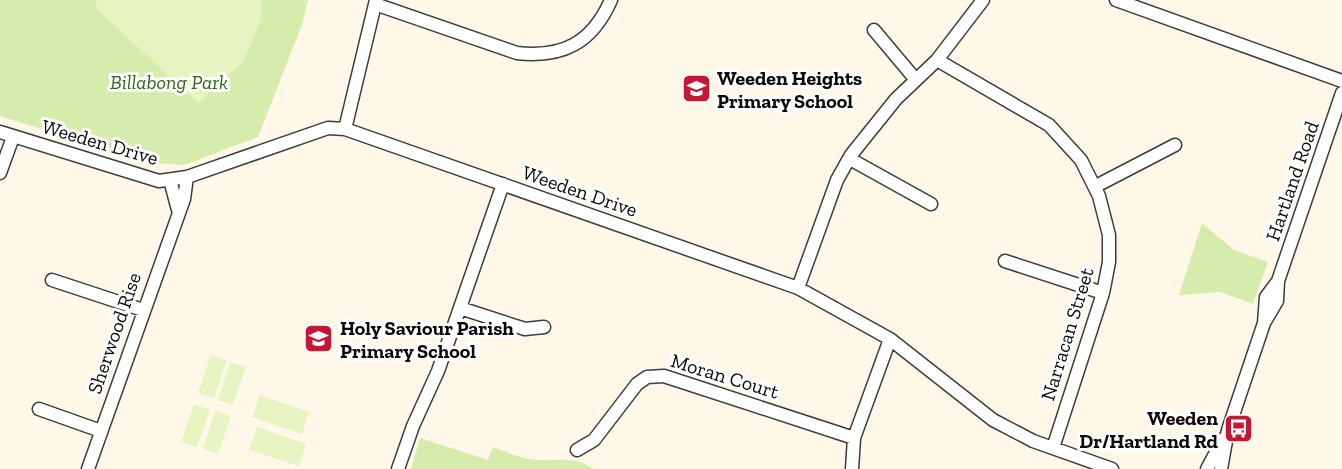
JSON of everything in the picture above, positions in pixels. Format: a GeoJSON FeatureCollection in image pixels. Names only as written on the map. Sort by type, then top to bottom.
{"type":"FeatureCollection","features":[{"type":"Feature","properties":{"kind":"street"},"geometry":{"type":"LineString","coordinates":[[345,129],[375,2],[517,53],[536,55],[556,52],[584,39],[604,16],[611,0]]}},
{"type":"Feature","properties":{"kind":"street"},"geometry":{"type":"LineString","coordinates":[[798,288],[837,180],[849,159],[886,110],[938,60],[983,0]]}},
{"type":"Feature","properties":{"kind":"street"},"geometry":{"type":"LineString","coordinates":[[1116,0],[1342,81]]}},
{"type":"Feature","properties":{"kind":"street"},"geometry":{"type":"LineString","coordinates":[[874,30],[915,80]]}},
{"type":"Feature","properties":{"kind":"street","name":"Narracan Street"},"geometry":{"type":"LineString","coordinates":[[938,60],[1049,125],[1081,160],[1096,186],[1108,235],[1109,262],[1103,293],[1053,448]]}},
{"type":"Feature","properties":{"kind":"street","name":"Hartland Road"},"geometry":{"type":"LineString","coordinates":[[1221,469],[1228,430],[1264,323],[1276,307],[1278,281],[1342,93]]}},
{"type":"Feature","properties":{"kind":"street","name":"Weeden Drive"},"geometry":{"type":"LineString","coordinates":[[0,132],[149,178],[170,180],[187,177],[328,128],[345,129],[798,288],[890,339],[993,420],[1053,448],[1112,469]]}},
{"type":"Feature","properties":{"kind":"street"},"geometry":{"type":"LineString","coordinates":[[0,173],[13,137]]}},
{"type":"Feature","properties":{"kind":"street"},"geometry":{"type":"LineString","coordinates":[[1096,186],[1175,145]]}},
{"type":"Feature","properties":{"kind":"street"},"geometry":{"type":"LineString","coordinates":[[849,159],[931,204]]}},
{"type":"Feature","properties":{"kind":"street","name":"Sherwood Rise"},"geometry":{"type":"LineString","coordinates":[[88,469],[178,210],[184,199],[187,177]]}},
{"type":"Feature","properties":{"kind":"street"},"geometry":{"type":"LineString","coordinates":[[170,180],[178,210]]}},
{"type":"Feature","properties":{"kind":"street"},"geometry":{"type":"LineString","coordinates":[[398,469],[412,426],[438,371],[503,184]]}},
{"type":"Feature","properties":{"kind":"street"},"geometry":{"type":"LineString","coordinates":[[1005,261],[1103,293]]}},
{"type":"Feature","properties":{"kind":"street"},"geometry":{"type":"LineString","coordinates":[[52,280],[143,310]]}},
{"type":"Feature","properties":{"kind":"street"},"geometry":{"type":"LineString","coordinates":[[460,308],[525,329],[544,327]]}},
{"type":"Feature","properties":{"kind":"street"},"geometry":{"type":"LineString","coordinates":[[852,469],[855,438],[890,339]]}},
{"type":"Feature","properties":{"kind":"street","name":"Moran Court"},"geometry":{"type":"LineString","coordinates":[[577,450],[594,440],[637,384],[647,377],[664,376],[855,438]]}},
{"type":"Feature","properties":{"kind":"street"},"geometry":{"type":"LineString","coordinates":[[39,409],[101,431]]}},
{"type":"Feature","properties":{"kind":"street","name":"Hartland Road"},"geometry":{"type":"LineString","coordinates":[[1207,469],[1228,430]]}},
{"type":"Feature","properties":{"kind":"green space","name":"Billabong Park"},"geometry":{"type":"Polygon","coordinates":[[[0,0],[308,0],[303,22],[258,137],[184,165],[151,163],[0,116],[0,0]]]}},
{"type":"Feature","properties":{"kind":"green space"},"geometry":{"type":"Polygon","coordinates":[[[95,0],[261,0],[261,19],[243,62],[198,103],[98,10],[95,0]]]}},
{"type":"Feature","properties":{"kind":"green space"},"geometry":{"type":"Polygon","coordinates":[[[1202,223],[1234,250],[1268,262],[1253,304],[1220,292],[1179,295],[1202,223]]]}},
{"type":"Feature","properties":{"kind":"green space"},"geometry":{"type":"Polygon","coordinates":[[[211,355],[227,360],[214,398],[198,393],[211,355]]]}},
{"type":"Feature","properties":{"kind":"green space"},"geometry":{"type":"Polygon","coordinates":[[[230,362],[246,367],[233,405],[218,400],[230,362]]]}},
{"type":"Feature","properties":{"kind":"green space"},"geometry":{"type":"Polygon","coordinates":[[[260,395],[309,412],[302,434],[252,417],[260,395]]]}},
{"type":"Feature","properties":{"kind":"green space"},"geometry":{"type":"Polygon","coordinates":[[[194,404],[210,410],[197,447],[181,442],[194,404]]]}},
{"type":"Feature","properties":{"kind":"green space"},"geometry":{"type":"Polygon","coordinates":[[[215,411],[231,416],[218,454],[203,449],[215,411]]]}},
{"type":"Feature","properties":{"kind":"green space"},"geometry":{"type":"Polygon","coordinates":[[[257,427],[306,444],[299,466],[249,450],[257,427]]]}},
{"type":"Feature","properties":{"kind":"green space"},"geometry":{"type":"Polygon","coordinates":[[[420,438],[488,460],[493,447],[524,458],[570,460],[586,464],[593,469],[411,469],[420,438]]]}},
{"type":"Feature","properties":{"kind":"place","name":"Weeden Heights Primary School"},"geometry":{"type":"Point","coordinates":[696,89]}},
{"type":"Feature","properties":{"kind":"place","name":"Holy Saviour Parish Primary School"},"geometry":{"type":"Point","coordinates":[319,339]}},
{"type":"Feature","properties":{"kind":"place","name":"Weeden Dr/Hartland Rd"},"geometry":{"type":"Point","coordinates":[1239,429]}}]}
